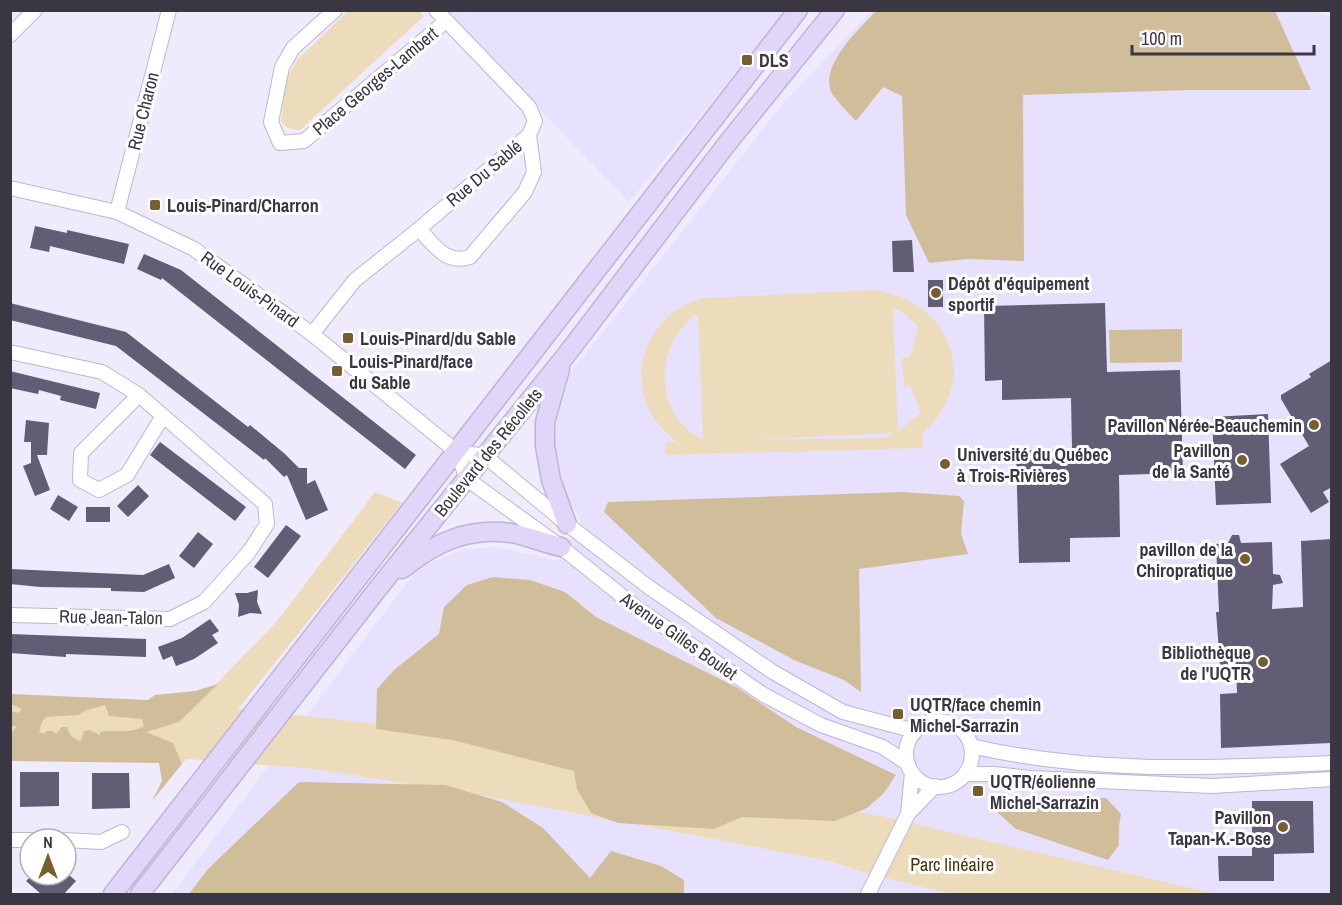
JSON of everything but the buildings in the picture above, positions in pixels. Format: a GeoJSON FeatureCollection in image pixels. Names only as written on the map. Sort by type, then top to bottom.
{"type":"FeatureCollection","features":[{"type":"Feature","properties":{"kind":"main road","name":"Boulevard des Récollets"},"geometry":{"type":"LineString","coordinates":[[113,894],[798,10]]}},
{"type":"Feature","properties":{"kind":"main road","name":"Boulevard des Récollets"},"geometry":{"type":"LineString","coordinates":[[140,894],[380,586],[567,354],[726,144],[835,10]]}},
{"type":"Feature","properties":{"kind":"main road"},"geometry":{"type":"LineString","coordinates":[[822,28],[840,10]]}},
{"type":"Feature","properties":{"kind":"main road"},"geometry":{"type":"LineString","coordinates":[[567,354],[557,375],[545,422],[545,446],[551,480],[567,524]]}},
{"type":"Feature","properties":{"kind":"main road"},"geometry":{"type":"LineString","coordinates":[[380,586],[438,544],[467,534],[510,533],[561,547]]}},
{"type":"Feature","properties":{"kind":"street"},"geometry":{"type":"LineString","coordinates":[[10,35],[35,10]]}},
{"type":"Feature","properties":{"kind":"street","name":"Rue Charon"},"geometry":{"type":"LineString","coordinates":[[117,212],[169,10]]}},
{"type":"Feature","properties":{"kind":"street","name":"Place Georges-Lambert"},"geometry":{"type":"LineString","coordinates":[[335,10],[293,48],[282,67],[271,122],[280,143],[304,141],[447,21]]}},
{"type":"Feature","properties":{"kind":"street"},"geometry":{"type":"LineString","coordinates":[[436,10],[529,107],[535,121],[529,135]]}},
{"type":"Feature","properties":{"kind":"street","name":"Rue Du Sablé"},"geometry":{"type":"LineString","coordinates":[[419,229],[448,258],[460,260],[470,257],[525,192],[534,172],[529,135]]}},
{"type":"Feature","properties":{"kind":"street","name":"Rue Du Sablé"},"geometry":{"type":"LineString","coordinates":[[312,334],[355,280],[529,135]]}},
{"type":"Feature","properties":{"kind":"street","name":"Rue Louis-Pinard"},"geometry":{"type":"LineString","coordinates":[[10,188],[117,212],[194,249],[312,334],[457,452]]}},
{"type":"Feature","properties":{"kind":"street","name":"Rue Jean-Talon"},"geometry":{"type":"LineString","coordinates":[[10,352],[102,372],[138,395],[265,504],[267,524],[249,552],[204,602],[170,619],[10,615]]}},
{"type":"Feature","properties":{"kind":"street"},"geometry":{"type":"LineString","coordinates":[[138,395],[81,453],[80,480],[99,490],[127,474],[163,416]]}},
{"type":"Feature","properties":{"kind":"street"},"geometry":{"type":"LineString","coordinates":[[466,478],[457,452],[485,456]]}},
{"type":"Feature","properties":{"kind":"street","name":"Avenue Gilles Boulet"},"geometry":{"type":"LineString","coordinates":[[485,456],[567,524],[650,588],[773,672],[843,712],[915,731]]}},
{"type":"Feature","properties":{"kind":"street","name":"Avenue Gilles Boulet"},"geometry":{"type":"LineString","coordinates":[[466,478],[561,547],[637,608],[764,695],[821,725],[884,747],[910,768],[920,780],[935,786]]}},
{"type":"Feature","properties":{"kind":"street"},"geometry":{"type":"LineString","coordinates":[[637,608],[650,588]]}},
{"type":"Feature","properties":{"kind":"street"},"geometry":{"type":"LineString","coordinates":[[764,695],[773,672]]}},
{"type":"Feature","properties":{"kind":"street"},"geometry":{"type":"LineString","coordinates":[[868,894],[908,814],[935,786],[958,781],[965,774],[972,756],[971,746],[968,737],[952,723],[932,722],[915,731],[907,747],[910,768],[908,814]]}},
{"type":"Feature","properties":{"kind":"street"},"geometry":{"type":"LineString","coordinates":[[971,746],[1016,757],[1096,766],[1212,768],[1332,763]]}},
{"type":"Feature","properties":{"kind":"street"},"geometry":{"type":"LineString","coordinates":[[1212,768],[1212,786]]}},
{"type":"Feature","properties":{"kind":"street"},"geometry":{"type":"LineString","coordinates":[[965,774],[1212,786],[1332,779]]}},
{"type":"Feature","properties":{"kind":"street"},"geometry":{"type":"LineString","coordinates":[[78,841],[102,842],[122,832]]}},
{"type":"Feature","properties":{"kind":"shaded area","name":"Université du Québec à Trois-Rivières"},"geometry":{"type":"Polygon","coordinates":[[[1309,10],[1331,17],[1331,894],[172,894],[418,568],[464,549],[497,547],[558,561],[581,522],[562,487],[554,442],[557,415],[566,379],[785,101],[872,11],[1309,10]]]}},
{"type":"Feature","properties":{"kind":"shaded area"},"geometry":{"type":"Polygon","coordinates":[[[444,11],[787,11],[629,202],[444,11]]]}},
{"type":"Feature","properties":{"kind":"shaded area"},"geometry":{"type":"Polygon","coordinates":[[[876,11],[1275,11],[1311,90],[1191,90],[1023,95],[1024,261],[967,259],[929,263],[906,215],[902,96],[883,87],[856,121],[830,89],[829,79],[837,57],[876,11]]]}},
{"type":"Feature","properties":{"kind":"shaded area"},"geometry":{"type":"Polygon","coordinates":[[[1182,329],[1182,362],[1110,363],[1109,330],[1182,329]]]}},
{"type":"Feature","properties":{"kind":"shaded area"},"geometry":{"type":"Polygon","coordinates":[[[903,492],[959,496],[964,501],[961,534],[968,554],[859,569],[861,692],[844,680],[794,660],[716,618],[604,512],[608,502],[903,492]]]}},
{"type":"Feature","properties":{"kind":"shaded area"},"geometry":{"type":"Polygon","coordinates":[[[493,577],[530,580],[565,592],[596,617],[738,688],[796,727],[896,775],[884,793],[867,808],[835,821],[742,817],[714,829],[618,823],[591,813],[577,789],[574,771],[452,740],[376,729],[377,689],[394,670],[439,634],[444,607],[467,585],[493,577]]]}},
{"type":"Feature","properties":{"kind":"shaded area"},"geometry":{"type":"Polygon","coordinates":[[[218,684],[179,722],[146,732],[173,743],[182,764],[152,801],[162,781],[159,763],[11,761],[11,734],[17,726],[11,726],[11,711],[18,713],[22,709],[11,704],[11,694],[148,700],[155,695],[195,691],[218,684]],[[105,705],[78,715],[46,717],[39,732],[44,734],[52,731],[56,734],[62,727],[67,727],[72,736],[81,741],[84,731],[90,730],[100,735],[100,732],[128,731],[144,726],[142,719],[109,716],[105,705]]]}},
{"type":"Feature","properties":{"kind":"shaded area"},"geometry":{"type":"Polygon","coordinates":[[[299,782],[445,785],[502,802],[543,828],[590,878],[611,851],[661,866],[684,880],[684,894],[189,894],[208,869],[299,782]]]}},
{"type":"Feature","properties":{"kind":"shaded area"},"geometry":{"type":"Polygon","coordinates":[[[989,796],[1106,798],[1121,814],[1119,845],[1108,860],[1016,829],[997,812],[989,796]]]}},
{"type":"Feature","properties":{"kind":"green space"},"geometry":{"type":"Polygon","coordinates":[[[348,11],[419,11],[424,16],[300,130],[289,128],[281,121],[286,79],[298,59],[348,11]]]}},
{"type":"Feature","properties":{"kind":"green space"},"geometry":{"type":"Polygon","coordinates":[[[874,290],[900,297],[922,309],[939,326],[949,346],[954,367],[951,390],[941,413],[922,434],[923,448],[666,455],[665,443],[676,441],[660,426],[649,409],[643,391],[642,372],[645,353],[653,336],[665,320],[682,306],[704,298],[874,290]],[[893,308],[898,431],[921,413],[910,386],[904,386],[902,358],[910,357],[918,327],[905,314],[893,308]],[[694,315],[673,341],[665,369],[667,397],[680,422],[703,439],[698,315],[694,315]],[[892,433],[748,440],[885,438],[892,433]]]}},
{"type":"Feature","properties":{"kind":"green space","name":"Parc linéaire"},"geometry":{"type":"Polygon","coordinates":[[[375,492],[402,503],[238,709],[362,722],[876,815],[1217,894],[953,894],[869,874],[830,861],[479,795],[315,769],[187,759],[182,764],[180,759],[11,745],[11,694],[196,705],[278,620],[375,492]]]}},
{"type":"Feature","properties":{"kind":"place","name":"DLS"},"geometry":{"type":"Point","coordinates":[747,60]}},
{"type":"Feature","properties":{"kind":"place","name":"Louis-Pinard/Charron"},"geometry":{"type":"Point","coordinates":[155,205]}},
{"type":"Feature","properties":{"kind":"place","name":"Dépôt d'équipement sportif"},"geometry":{"type":"Point","coordinates":[936,293]}},
{"type":"Feature","properties":{"kind":"place","name":"Louis-Pinard/du Sable"},"geometry":{"type":"Point","coordinates":[348,338]}},
{"type":"Feature","properties":{"kind":"place","name":"Louis-Pinard/face du Sable"},"geometry":{"type":"Point","coordinates":[337,371]}},
{"type":"Feature","properties":{"kind":"place","name":"Pavillon Nérée-Beauchemin"},"geometry":{"type":"Point","coordinates":[1314,425]}},
{"type":"Feature","properties":{"kind":"place","name":"Pavillon de la Santé"},"geometry":{"type":"Point","coordinates":[1242,460]}},
{"type":"Feature","properties":{"kind":"place","name":"Université du Québec à Trois-Rivières"},"geometry":{"type":"Point","coordinates":[945,464]}},
{"type":"Feature","properties":{"kind":"place","name":"pavillon de la Chiropratique"},"geometry":{"type":"Point","coordinates":[1245,559]}},
{"type":"Feature","properties":{"kind":"place","name":"Bibliothèque de l'UQTR"},"geometry":{"type":"Point","coordinates":[1263,662]}},
{"type":"Feature","properties":{"kind":"place","name":"UQTR/face chemin Michel-Sarrazin"},"geometry":{"type":"Point","coordinates":[898,714]}},
{"type":"Feature","properties":{"kind":"place","name":"UQTR/éolienne Michel-Sarrazin"},"geometry":{"type":"Point","coordinates":[978,791]}},
{"type":"Feature","properties":{"kind":"place","name":"Pavillon Tapan-K.-Bose"},"geometry":{"type":"Point","coordinates":[1283,827]}}]}
